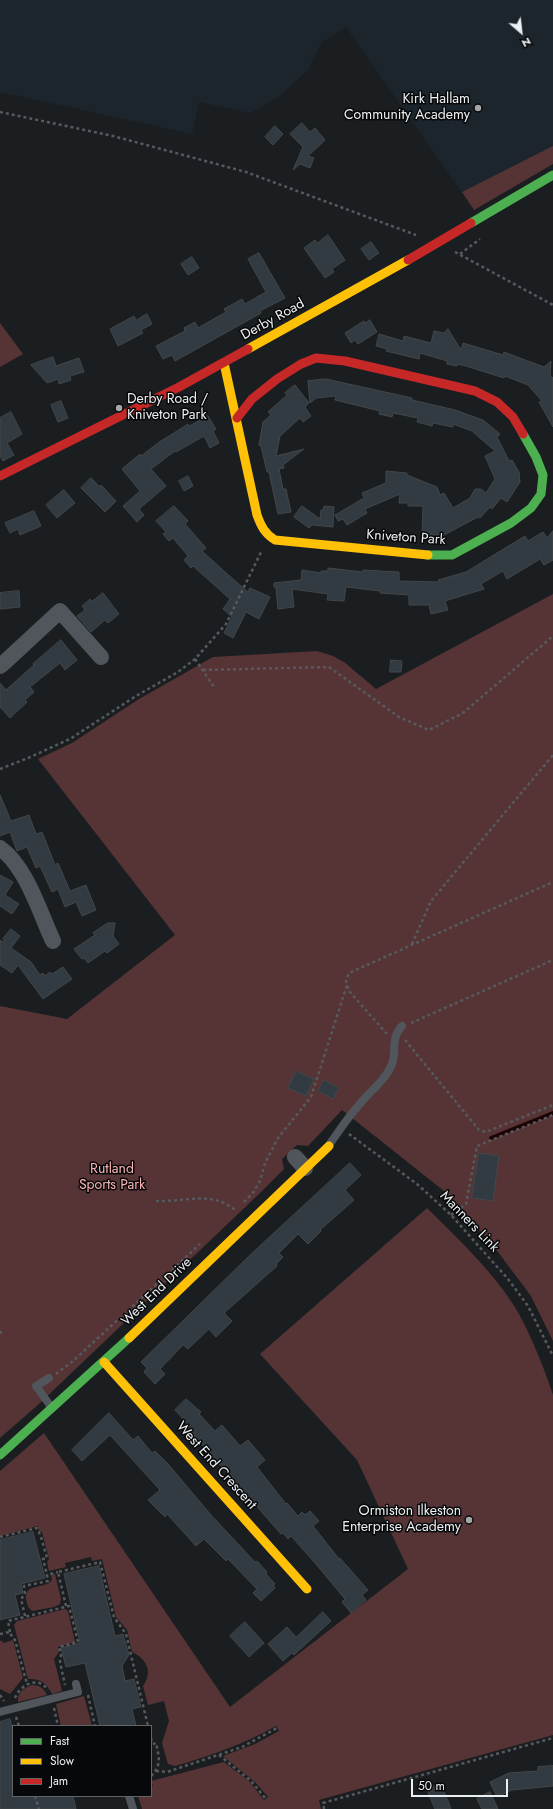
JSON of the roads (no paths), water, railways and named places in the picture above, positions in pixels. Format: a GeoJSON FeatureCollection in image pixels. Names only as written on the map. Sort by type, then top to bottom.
{"type":"FeatureCollection","features":[{"type":"Feature","properties":{"kind":"street","name":"Derby Road"},"geometry":{"type":"LineString","coordinates":[[0,476],[224,363],[408,260],[553,176]]}},
{"type":"Feature","properties":{"kind":"street","name":"Kniveton Park"},"geometry":{"type":"LineString","coordinates":[[316,358],[345,361],[475,391],[497,402],[513,417],[536,457],[543,476],[540,494],[531,508],[511,523],[452,555],[441,556],[405,554],[275,540],[262,530],[257,515],[237,418],[257,395],[277,379],[302,364],[316,358]]}},
{"type":"Feature","properties":{"kind":"street"},"geometry":{"type":"LineString","coordinates":[[224,363],[237,418]]}},
{"type":"Feature","properties":{"kind":"street"},"geometry":{"type":"LineString","coordinates":[[0,666],[60,611],[100,657]]}},
{"type":"Feature","properties":{"kind":"street"},"geometry":{"type":"LineString","coordinates":[[0,848],[9,854],[19,867],[51,920],[53,941]]}},
{"type":"Feature","properties":{"kind":"street","name":"West End Drive"},"geometry":{"type":"LineString","coordinates":[[0,1454],[104,1362],[300,1162],[329,1146]]}},
{"type":"Feature","properties":{"kind":"street","name":"West End Crescent"},"geometry":{"type":"LineString","coordinates":[[104,1362],[307,1589]]}},
{"type":"Feature","properties":{"kind":"lane"},"geometry":{"type":"LineString","coordinates":[[329,1146],[358,1105],[381,1080],[392,1063],[393,1042],[400,1029]]}},
{"type":"Feature","properties":{"kind":"lane"},"geometry":{"type":"LineString","coordinates":[[49,1378],[36,1386],[53,1408]]}},
{"type":"Feature","properties":{"kind":"lane"},"geometry":{"type":"LineString","coordinates":[[0,1712],[78,1692],[76,1684]]}},
{"type":"Feature","properties":{"kind":"lane"},"geometry":{"type":"LineString","coordinates":[[130,1797],[133,1809]]}},
{"type":"Feature","properties":{"kind":"waterway"},"geometry":{"type":"LineString","coordinates":[[491,1138],[553,1113]]}},
{"type":"Feature","properties":{"kind":"place","name":"Kirk Hallam Community Academy"},"geometry":{"type":"Point","coordinates":[478,108]}},
{"type":"Feature","properties":{"kind":"place","name":"Derby Road / Kniveton Park"},"geometry":{"type":"Point","coordinates":[119,408]}},
{"type":"Feature","properties":{"kind":"place","name":"Ormiston Ilkeston Enterprise Academy"},"geometry":{"type":"Point","coordinates":[469,1520]}},
{"type":"Feature","properties":{"kind":"park label","name":"Rutland Sports Park"},"geometry":{"type":"Point","coordinates":[112,1178]}}]}
